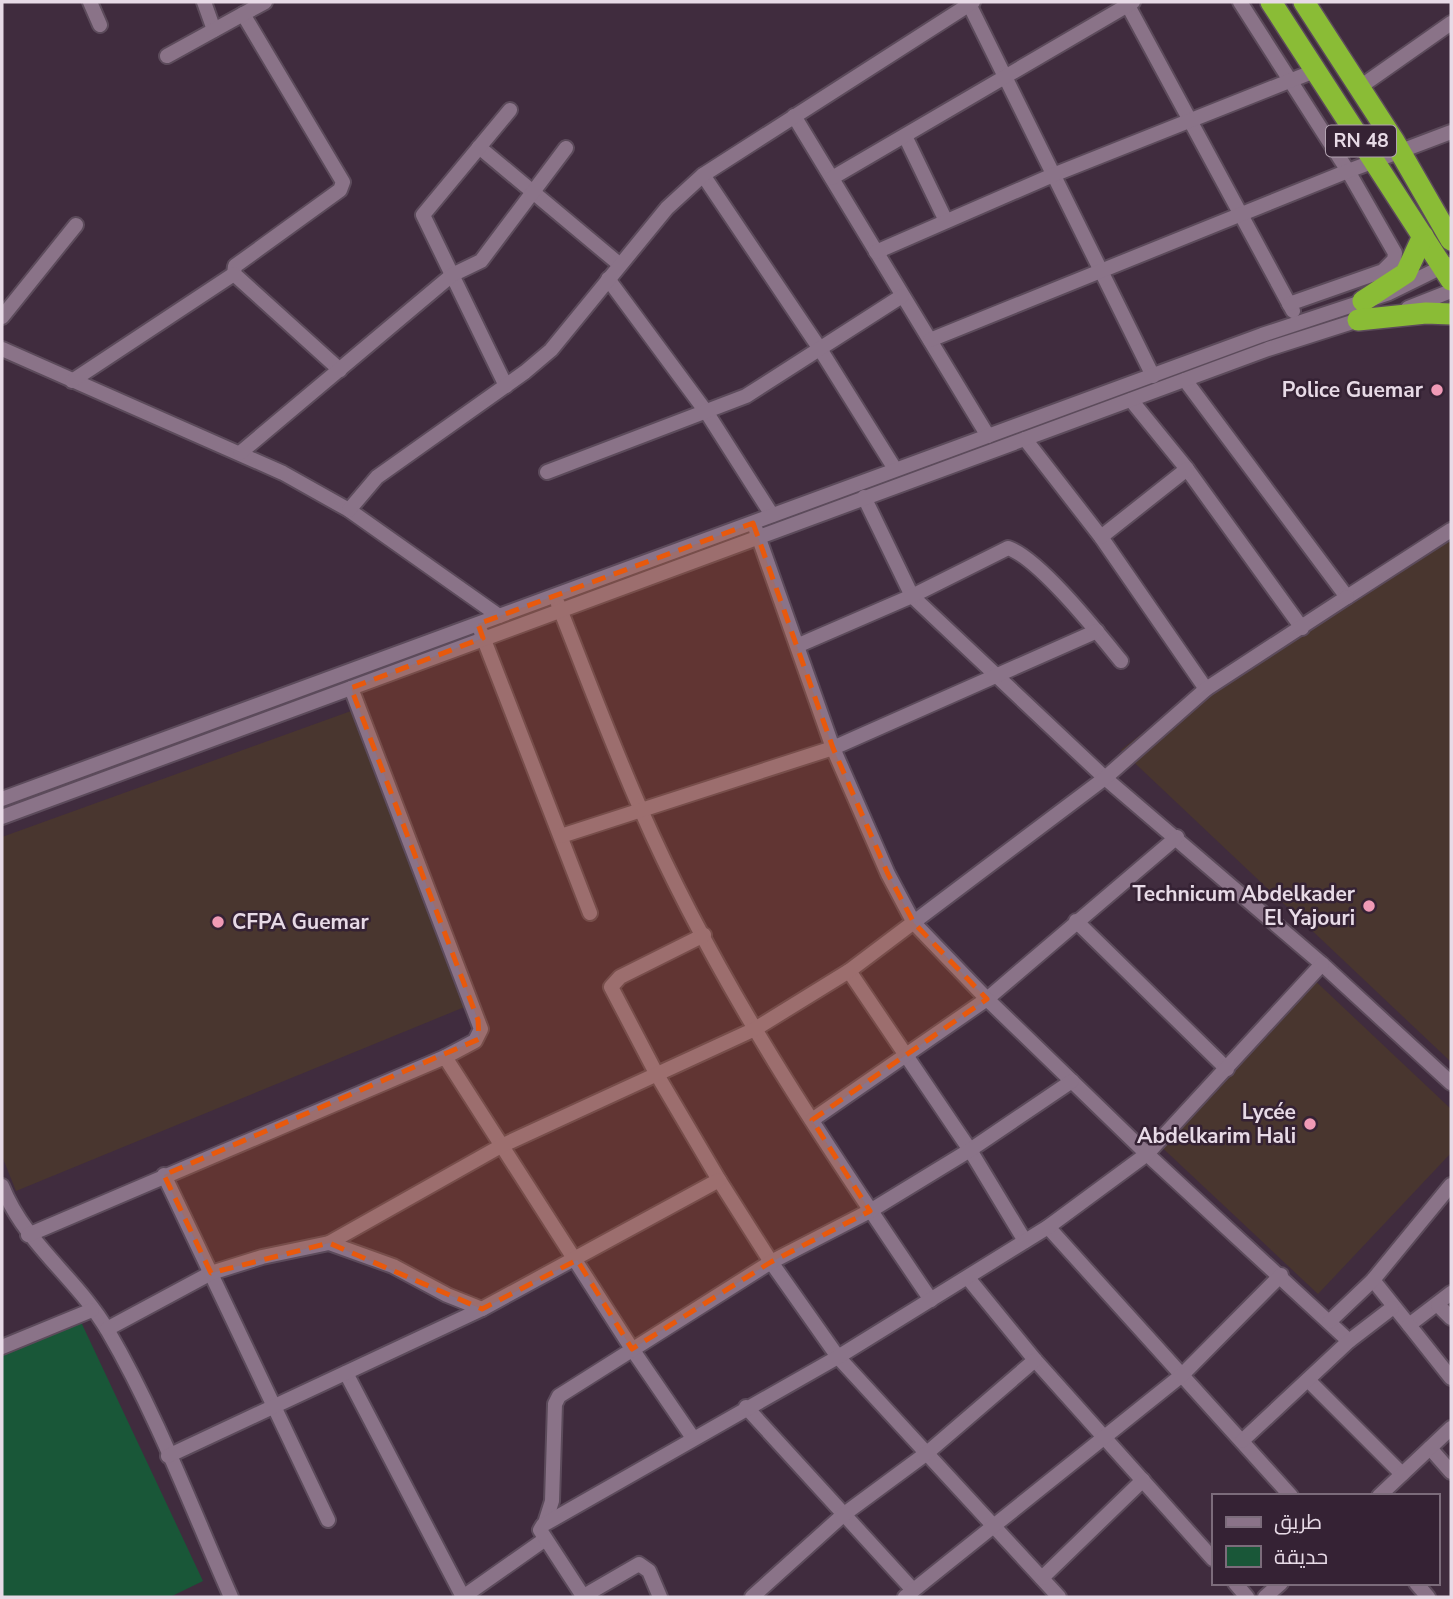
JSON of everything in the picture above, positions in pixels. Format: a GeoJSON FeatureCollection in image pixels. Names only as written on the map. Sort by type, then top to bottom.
{"type":"FeatureCollection","features":[{"type":"Feature","properties":{"kind":"highway","name":"RN 48"},"geometry":{"type":"LineString","coordinates":[[1271,2],[1423,236],[1449,270]]}},
{"type":"Feature","properties":{"kind":"highway","name":"RN 48"},"geometry":{"type":"LineString","coordinates":[[1308,3],[1401,151],[1451,240]]}},
{"type":"Feature","properties":{"kind":"highway"},"geometry":{"type":"LineString","coordinates":[[1360,311],[1406,273],[1423,236]]}},
{"type":"Feature","properties":{"kind":"highway"},"geometry":{"type":"LineString","coordinates":[[1360,311],[1451,314]]}},
{"type":"Feature","properties":{"kind":"street"},"geometry":{"type":"LineString","coordinates":[[90,2],[100,25]]}},
{"type":"Feature","properties":{"kind":"street"},"geometry":{"type":"LineString","coordinates":[[204,2],[214,30]]}},
{"type":"Feature","properties":{"kind":"street"},"geometry":{"type":"LineString","coordinates":[[167,56],[265,2]]}},
{"type":"Feature","properties":{"kind":"street"},"geometry":{"type":"LineString","coordinates":[[1240,2],[1393,247],[1394,260],[1382,271],[1289,304]]}},
{"type":"Feature","properties":{"kind":"street"},"geometry":{"type":"LineString","coordinates":[[349,510],[377,477],[506,386],[551,350],[619,264],[678,196],[703,175],[971,3],[1153,376]]}},
{"type":"Feature","properties":{"kind":"street"},"geometry":{"type":"LineString","coordinates":[[832,178],[1129,3],[1299,322]]}},
{"type":"Feature","properties":{"kind":"street"},"geometry":{"type":"LineString","coordinates":[[72,381],[234,274],[235,266],[340,190],[343,182],[243,14]]}},
{"type":"Feature","properties":{"kind":"street"},"geometry":{"type":"LineString","coordinates":[[1360,87],[1451,23]]}},
{"type":"Feature","properties":{"kind":"street"},"geometry":{"type":"LineString","coordinates":[[876,252],[1054,175],[1317,70]]}},
{"type":"Feature","properties":{"kind":"street"},"geometry":{"type":"LineString","coordinates":[[506,386],[423,215],[510,110]]}},
{"type":"Feature","properties":{"kind":"street"},"geometry":{"type":"LineString","coordinates":[[794,116],[988,436]]}},
{"type":"Feature","properties":{"kind":"street"},"geometry":{"type":"LineString","coordinates":[[930,340],[1451,132]]}},
{"type":"Feature","properties":{"kind":"street"},"geometry":{"type":"LineString","coordinates":[[905,136],[946,221]]}},
{"type":"Feature","properties":{"kind":"street"},"geometry":{"type":"LineString","coordinates":[[480,148],[534,190],[619,264]]}},
{"type":"Feature","properties":{"kind":"street"},"geometry":{"type":"LineString","coordinates":[[240,453],[453,275],[481,261],[566,148]]}},
{"type":"Feature","properties":{"kind":"street"},"geometry":{"type":"LineString","coordinates":[[703,175],[820,349],[895,469]]}},
{"type":"Feature","properties":{"kind":"street"},"geometry":{"type":"LineString","coordinates":[[2,317],[76,225]]}},
{"type":"Feature","properties":{"kind":"street"},"geometry":{"type":"LineString","coordinates":[[2,799],[481,631],[756,530],[864,498],[1185,380],[1360,311],[1390,293],[1449,270]]}},
{"type":"Feature","properties":{"kind":"street"},"geometry":{"type":"LineString","coordinates":[[234,274],[340,370]]}},
{"type":"Feature","properties":{"kind":"street"},"geometry":{"type":"LineString","coordinates":[[608,279],[706,413],[772,515]]}},
{"type":"Feature","properties":{"kind":"street"},"geometry":{"type":"LineString","coordinates":[[756,530],[772,515],[1299,322],[1360,311],[1419,305],[1451,291]]}},
{"type":"Feature","properties":{"kind":"street"},"geometry":{"type":"LineString","coordinates":[[547,472],[746,396],[902,296]]}},
{"type":"Feature","properties":{"kind":"street"},"geometry":{"type":"LineString","coordinates":[[2,349],[240,453],[349,510],[499,616]]}},
{"type":"Feature","properties":{"kind":"street"},"geometry":{"type":"LineString","coordinates":[[1185,380],[1347,597]]}},
{"type":"Feature","properties":{"kind":"street"},"geometry":{"type":"LineString","coordinates":[[1131,400],[1187,469],[1302,628]]}},
{"type":"Feature","properties":{"kind":"street"},"geometry":{"type":"LineString","coordinates":[[1025,439],[1101,537],[1206,690]]}},
{"type":"Feature","properties":{"kind":"street"},"geometry":{"type":"LineString","coordinates":[[1101,537],[1187,469]]}},
{"type":"Feature","properties":{"kind":"street"},"geometry":{"type":"LineString","coordinates":[[864,498],[912,596],[1105,778],[1322,964],[1451,1083]]}},
{"type":"Feature","properties":{"kind":"street"},"geometry":{"type":"LineString","coordinates":[[756,530],[799,645],[833,748],[888,874],[914,923],[987,999],[1147,1153],[1349,1340]]}},
{"type":"Feature","properties":{"kind":"street"},"geometry":{"type":"LineString","coordinates":[[107,1329],[211,1273],[262,1257],[329,1243],[501,1146],[754,1029],[849,971],[914,923],[1105,778],[1206,690],[1451,530]]}},
{"type":"Feature","properties":{"kind":"street"},"geometry":{"type":"LineString","coordinates":[[799,645],[912,596],[1008,548],[1021,555],[1097,631],[1121,662]]}},
{"type":"Feature","properties":{"kind":"street"},"geometry":{"type":"LineString","coordinates":[[2,817],[351,688],[481,631],[499,616],[558,602]]}},
{"type":"Feature","properties":{"kind":"street"},"geometry":{"type":"LineString","coordinates":[[558,602],[641,811],[754,1029],[870,1211],[931,1300]]}},
{"type":"Feature","properties":{"kind":"street"},"geometry":{"type":"LineString","coordinates":[[481,631],[590,912]]}},
{"type":"Feature","properties":{"kind":"street"},"geometry":{"type":"LineString","coordinates":[[561,836],[833,748],[1097,631]]}},
{"type":"Feature","properties":{"kind":"street"},"geometry":{"type":"LineString","coordinates":[[27,1235],[444,1057],[475,1041],[481,1029],[351,688]]}},
{"type":"Feature","properties":{"kind":"street"},"geometry":{"type":"LineString","coordinates":[[813,1120],[987,999],[1177,837]]}},
{"type":"Feature","properties":{"kind":"street"},"geometry":{"type":"LineString","coordinates":[[1076,921],[1227,1069]]}},
{"type":"Feature","properties":{"kind":"street"},"geometry":{"type":"LineString","coordinates":[[704,934],[620,977],[611,987],[656,1073],[771,1262],[838,1357],[1059,1597]]}},
{"type":"Feature","properties":{"kind":"street"},"geometry":{"type":"LineString","coordinates":[[545,1523],[838,1357],[1048,1227],[1147,1153],[1322,964]]}},
{"type":"Feature","properties":{"kind":"street"},"geometry":{"type":"LineString","coordinates":[[849,971],[970,1150],[1025,1241]]}},
{"type":"Feature","properties":{"kind":"street"},"geometry":{"type":"LineString","coordinates":[[444,1057],[632,1349],[693,1438]]}},
{"type":"Feature","properties":{"kind":"street"},"geometry":{"type":"LineString","coordinates":[[660,1597],[649,1570],[639,1564],[582,1597],[544,1540],[540,1530],[552,1501],[556,1401],[632,1349],[771,1262],[870,1211],[970,1150],[1072,1081]]}},
{"type":"Feature","properties":{"kind":"street"},"geometry":{"type":"LineString","coordinates":[[164,1175],[277,1407],[328,1520]]}},
{"type":"Feature","properties":{"kind":"street"},"geometry":{"type":"LineString","coordinates":[[168,1457],[482,1309],[577,1260],[719,1180]]}},
{"type":"Feature","properties":{"kind":"street"},"geometry":{"type":"LineString","coordinates":[[1329,1322],[1373,1280],[1451,1185]]}},
{"type":"Feature","properties":{"kind":"street"},"geometry":{"type":"LineString","coordinates":[[2,1186],[27,1235],[107,1329],[231,1597]]}},
{"type":"Feature","properties":{"kind":"street"},"geometry":{"type":"LineString","coordinates":[[1048,1227],[1289,1494]]}},
{"type":"Feature","properties":{"kind":"street"},"geometry":{"type":"LineString","coordinates":[[329,1243],[393,1266],[447,1295],[482,1309]]}},
{"type":"Feature","properties":{"kind":"street"},"geometry":{"type":"LineString","coordinates":[[747,1407],[909,1594],[1182,1375],[1280,1275]]}},
{"type":"Feature","properties":{"kind":"street"},"geometry":{"type":"LineString","coordinates":[[968,1278],[1035,1360],[1212,1558]]}},
{"type":"Feature","properties":{"kind":"street"},"geometry":{"type":"LineString","coordinates":[[1373,1280],[1392,1308],[1451,1378]]}},
{"type":"Feature","properties":{"kind":"street"},"geometry":{"type":"LineString","coordinates":[[1409,1325],[1451,1293]]}},
{"type":"Feature","properties":{"kind":"street"},"geometry":{"type":"LineString","coordinates":[[1438,1305],[1451,1318]]}},
{"type":"Feature","properties":{"kind":"street"},"geometry":{"type":"LineString","coordinates":[[1242,1441],[1349,1340],[1392,1308]]}},
{"type":"Feature","properties":{"kind":"street"},"geometry":{"type":"LineString","coordinates":[[2,1347],[92,1310]]}},
{"type":"Feature","properties":{"kind":"street"},"geometry":{"type":"LineString","coordinates":[[752,1597],[843,1515],[927,1453],[1035,1360]]}},
{"type":"Feature","properties":{"kind":"street"},"geometry":{"type":"LineString","coordinates":[[345,1373],[463,1597],[544,1540]]}},
{"type":"Feature","properties":{"kind":"street"},"geometry":{"type":"LineString","coordinates":[[1308,1380],[1402,1474]]}},
{"type":"Feature","properties":{"kind":"street"},"geometry":{"type":"LineString","coordinates":[[1381,1494],[1451,1428]]}},
{"type":"Feature","properties":{"kind":"street"},"geometry":{"type":"LineString","coordinates":[[1430,1448],[1451,1472]]}},
{"type":"Feature","properties":{"kind":"street"},"geometry":{"type":"LineString","coordinates":[[1042,1578],[1143,1480]]}},
{"type":"Feature","properties":{"kind":"street"},"geometry":{"type":"LineString","coordinates":[[1265,1597],[1279,1585]]}},
{"type":"Feature","properties":{"kind":"highlighted area"},"geometry":{"type":"Polygon","coordinates":[[[753,523],[833,748],[888,874],[914,923],[987,999],[812,1120],[870,1211],[771,1262],[632,1349],[577,1260],[482,1309],[329,1243],[211,1273],[164,1175],[479,1039],[478,1020],[351,688],[483,638],[478,624],[753,523]]]}},
{"type":"Feature","properties":{"kind":"shaded area","name":"Technicum Abdelkader El Yajouri"},"geometry":{"type":"Polygon","coordinates":[[[1451,523],[1451,1062],[1121,750],[1211,679],[1451,523]]]}},
{"type":"Feature","properties":{"kind":"shaded area","name":"CFPA Guemar"},"geometry":{"type":"Polygon","coordinates":[[[351,711],[467,1006],[16,1191],[2,1156],[2,837],[351,711]]]}},
{"type":"Feature","properties":{"kind":"shaded area","name":"Lycée Abdelkarim Hali"},"geometry":{"type":"Polygon","coordinates":[[[1309,975],[1451,1109],[1451,1153],[1318,1294],[1154,1140],[1309,975]]]}},
{"type":"Feature","properties":{"kind":"green space"},"geometry":{"type":"Polygon","coordinates":[[[81,1322],[203,1581],[170,1597],[2,1597],[2,1356],[81,1322]]]}},
{"type":"Feature","properties":{"kind":"place","name":"Police Guemar"},"geometry":{"type":"Point","coordinates":[1437,390]}},
{"type":"Feature","properties":{"kind":"place","name":"Technicum Abdelkader El Yajouri"},"geometry":{"type":"Point","coordinates":[1369,906]}},
{"type":"Feature","properties":{"kind":"place","name":"CFPA Guemar"},"geometry":{"type":"Point","coordinates":[218,922]}},
{"type":"Feature","properties":{"kind":"place","name":"Lycée Abdelkarim Hali"},"geometry":{"type":"Point","coordinates":[1310,1124]}}]}
